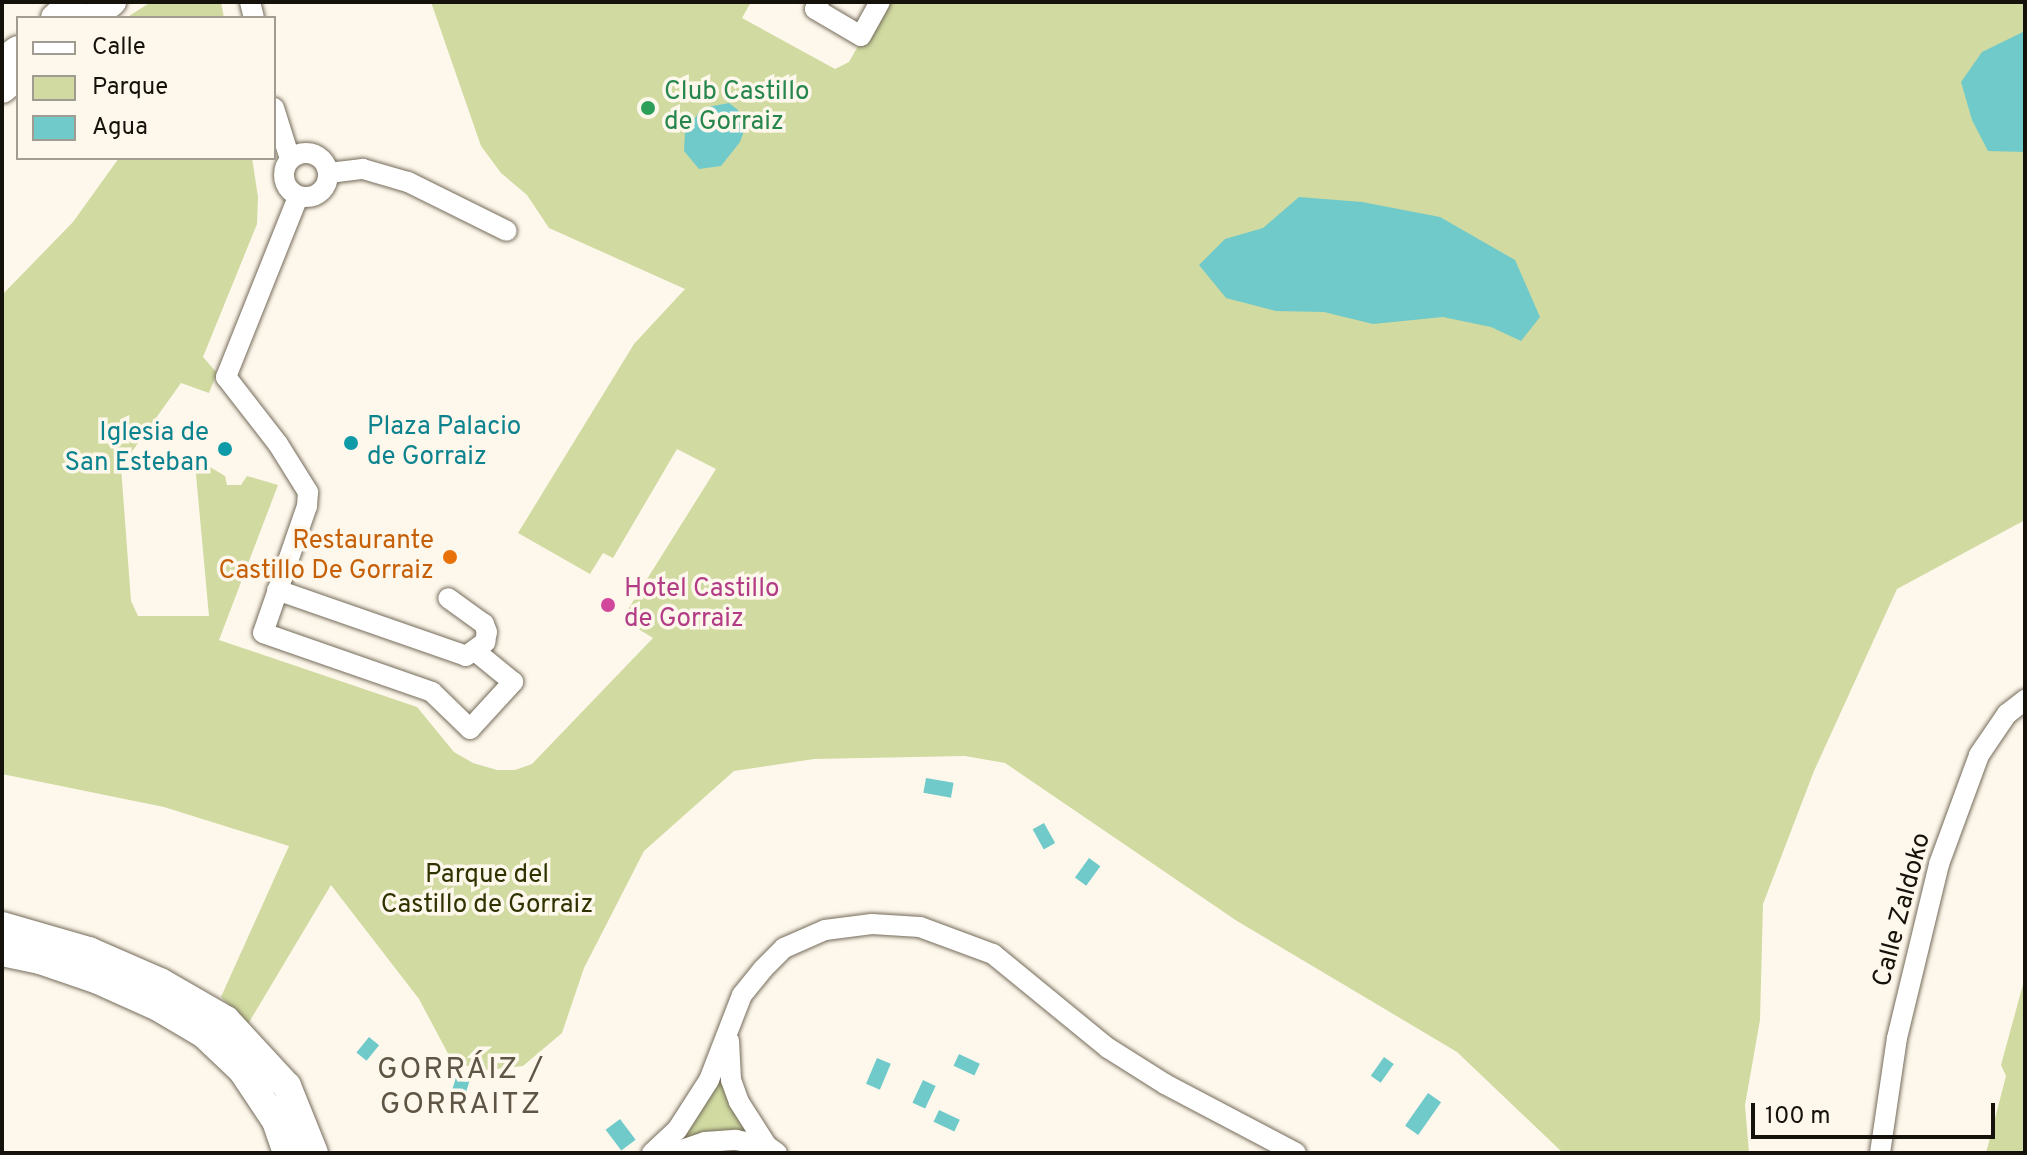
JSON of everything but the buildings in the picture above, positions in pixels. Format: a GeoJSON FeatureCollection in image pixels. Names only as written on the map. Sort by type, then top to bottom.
{"type":"FeatureCollection","features":[{"type":"Feature","properties":{"kind":"street"},"geometry":{"type":"LineString","coordinates":[[57,16],[73,2]]}},
{"type":"Feature","properties":{"kind":"street"},"geometry":{"type":"LineString","coordinates":[[94,16],[112,2]]}},
{"type":"Feature","properties":{"kind":"street"},"geometry":{"type":"LineString","coordinates":[[819,2],[815,9],[861,36],[880,2]]}},
{"type":"Feature","properties":{"kind":"street"},"geometry":{"type":"LineString","coordinates":[[276,114],[290,159],[284,179],[298,197]]}},
{"type":"Feature","properties":{"kind":"street"},"geometry":{"type":"LineString","coordinates":[[290,159],[310,153],[323,160],[329,173],[326,187],[320,193],[298,197]]}},
{"type":"Feature","properties":{"kind":"street"},"geometry":{"type":"LineString","coordinates":[[329,173],[363,169],[408,182],[507,231]]}},
{"type":"Feature","properties":{"kind":"street"},"geometry":{"type":"LineString","coordinates":[[298,197],[226,377],[278,444],[308,492],[263,633],[432,692],[470,729],[513,682],[475,651]]}},
{"type":"Feature","properties":{"kind":"street"},"geometry":{"type":"LineString","coordinates":[[277,590],[466,656],[485,642],[487,632],[484,624],[448,598]]}},
{"type":"Feature","properties":{"kind":"street","name":"Calle Zaldoko"},"geometry":{"type":"LineString","coordinates":[[1880,1153],[1897,1038],[1939,864],[1979,755],[2007,714],[2025,700]]}},
{"type":"Feature","properties":{"kind":"street"},"geometry":{"type":"LineString","coordinates":[[652,1153],[677,1130],[709,1080],[742,995],[784,948],[825,930],[872,924],[920,927],[993,954],[1108,1048],[1165,1084],[1296,1153]]}},
{"type":"Feature","properties":{"kind":"street"},"geometry":{"type":"LineString","coordinates":[[2,926],[89,951],[160,982],[226,1020],[287,1086],[314,1153]]}},
{"type":"Feature","properties":{"kind":"street"},"geometry":{"type":"LineString","coordinates":[[2,952],[40,960],[98,980],[158,1007],[204,1034],[242,1070],[276,1121],[287,1153]]}},
{"type":"Feature","properties":{"kind":"street"},"geometry":{"type":"LineString","coordinates":[[730,1025],[731,1080],[739,1102],[772,1150]]}},
{"type":"Feature","properties":{"kind":"street"},"geometry":{"type":"LineString","coordinates":[[673,1153],[705,1142],[736,1140],[772,1150]]}},
{"type":"Feature","properties":{"kind":"green space"},"geometry":{"type":"Polygon","coordinates":[[[151,2],[221,2],[224,16],[129,16],[151,2]]]}},
{"type":"Feature","properties":{"kind":"green space","name":"Parque del Castillo de Gorraiz"},"geometry":{"type":"Polygon","coordinates":[[[431,2],[751,2],[742,18],[835,69],[849,62],[883,2],[2025,2],[2025,520],[1897,589],[1814,771],[1763,904],[1760,1020],[1745,1105],[1749,1153],[1563,1153],[1457,1052],[1237,921],[1005,763],[965,756],[814,759],[734,771],[644,851],[584,968],[562,1033],[523,1066],[487,1070],[453,1063],[419,999],[331,885],[248,1024],[221,997],[289,846],[164,807],[2,774],[2,295],[73,222],[118,160],[252,160],[258,197],[257,224],[203,357],[217,373],[209,393],[181,383],[121,467],[131,601],[138,616],[209,616],[195,464],[205,464],[225,476],[227,485],[241,485],[247,476],[278,485],[219,640],[417,707],[454,752],[473,763],[497,770],[515,770],[532,764],[653,638],[622,619],[716,469],[677,449],[613,558],[603,553],[590,574],[518,533],[634,344],[685,289],[549,228],[527,195],[501,173],[481,146],[431,2]]]}},
{"type":"Feature","properties":{"kind":"green space"},"geometry":{"type":"Polygon","coordinates":[[[2025,977],[2025,1153],[1986,1153],[2006,1076],[2001,1065],[2025,977]]]}},
{"type":"Feature","properties":{"kind":"green space"},"geometry":{"type":"Polygon","coordinates":[[[719,1070],[754,1137],[667,1149],[719,1070]]]}},
{"type":"Feature","properties":{"kind":"water"},"geometry":{"type":"Polygon","coordinates":[[[2025,31],[2025,152],[1988,151],[1972,120],[1961,82],[1982,52],[2025,31]]]}},
{"type":"Feature","properties":{"kind":"water"},"geometry":{"type":"Polygon","coordinates":[[[729,103],[738,110],[741,120],[744,131],[740,142],[721,166],[699,169],[684,151],[685,132],[702,108],[729,103]]]}},
{"type":"Feature","properties":{"kind":"water"},"geometry":{"type":"Polygon","coordinates":[[[1299,197],[1362,202],[1440,217],[1515,260],[1540,317],[1521,341],[1491,327],[1443,317],[1373,324],[1324,312],[1276,311],[1226,298],[1199,265],[1225,239],[1263,228],[1299,197]]]}},
{"type":"Feature","properties":{"kind":"water"},"geometry":{"type":"Polygon","coordinates":[[[926,778],[954,783],[951,798],[923,793],[926,778]]]}},
{"type":"Feature","properties":{"kind":"water"},"geometry":{"type":"Polygon","coordinates":[[[1044,823],[1055,843],[1044,849],[1033,829],[1044,823]]]}},
{"type":"Feature","properties":{"kind":"water"},"geometry":{"type":"Polygon","coordinates":[[[1089,858],[1100,866],[1086,886],[1075,877],[1089,858]]]}},
{"type":"Feature","properties":{"kind":"water"},"geometry":{"type":"Polygon","coordinates":[[[369,1037],[379,1045],[367,1061],[356,1053],[369,1037]]]}},
{"type":"Feature","properties":{"kind":"water"},"geometry":{"type":"Polygon","coordinates":[[[959,1054],[980,1064],[974,1076],[954,1066],[959,1054]]]}},
{"type":"Feature","properties":{"kind":"water"},"geometry":{"type":"Polygon","coordinates":[[[1384,1057],[1394,1064],[1381,1083],[1371,1076],[1384,1057]]]}},
{"type":"Feature","properties":{"kind":"water"},"geometry":{"type":"Polygon","coordinates":[[[877,1058],[891,1064],[880,1090],[866,1084],[877,1058]]]}},
{"type":"Feature","properties":{"kind":"water"},"geometry":{"type":"Polygon","coordinates":[[[457,1074],[470,1078],[463,1102],[450,1098],[457,1074]]]}},
{"type":"Feature","properties":{"kind":"water"},"geometry":{"type":"Polygon","coordinates":[[[923,1080],[936,1086],[925,1109],[912,1103],[923,1080]]]}},
{"type":"Feature","properties":{"kind":"water"},"geometry":{"type":"Polygon","coordinates":[[[1428,1093],[1441,1102],[1418,1135],[1405,1126],[1428,1093]]]}},
{"type":"Feature","properties":{"kind":"water"},"geometry":{"type":"Polygon","coordinates":[[[939,1110],[960,1120],[954,1132],[934,1122],[939,1110]]]}},
{"type":"Feature","properties":{"kind":"water"},"geometry":{"type":"Polygon","coordinates":[[[620,1119],[636,1140],[621,1151],[606,1130],[620,1119]]]}},
{"type":"Feature","properties":{"kind":"place","name":"Club Castillo de Gorraiz"},"geometry":{"type":"Point","coordinates":[648,108]}},
{"type":"Feature","properties":{"kind":"place","name":"Plaza Palacio de Gorraiz"},"geometry":{"type":"Point","coordinates":[351,443]}},
{"type":"Feature","properties":{"kind":"place","name":"Iglesia de San Esteban"},"geometry":{"type":"Point","coordinates":[225,449]}},
{"type":"Feature","properties":{"kind":"place","name":"Restaurante Castillo De Gorraiz"},"geometry":{"type":"Point","coordinates":[450,557]}},
{"type":"Feature","properties":{"kind":"place","name":"Hotel Castillo de Gorraiz"},"geometry":{"type":"Point","coordinates":[608,605]}},
{"type":"Feature","properties":{"kind":"district","name":"GORRÁIZ / GORRAITZ"},"geometry":{"type":"Point","coordinates":[461,1088]}}]}
